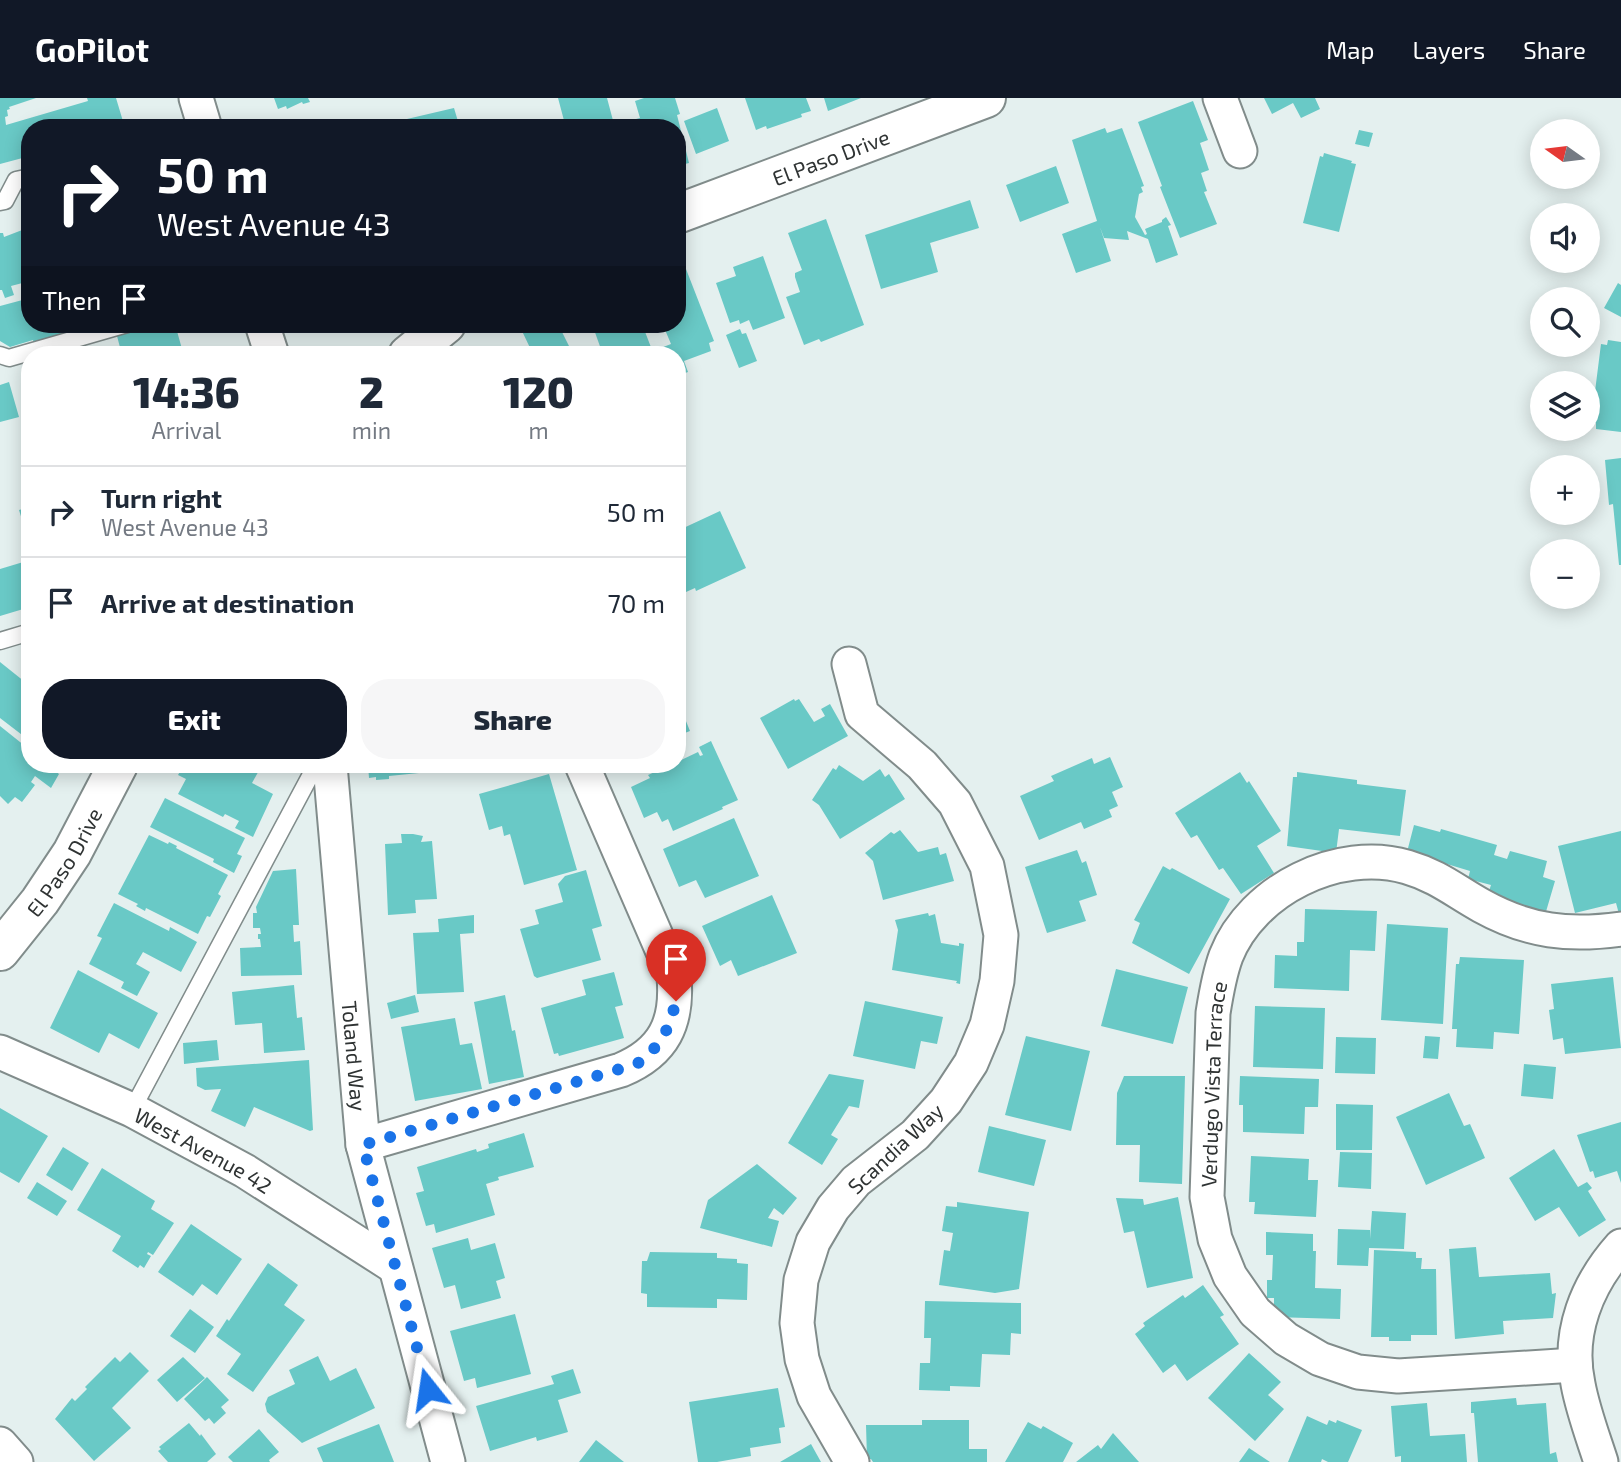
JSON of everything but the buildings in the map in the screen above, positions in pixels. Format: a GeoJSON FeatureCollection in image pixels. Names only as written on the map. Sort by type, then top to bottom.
{"type":"FeatureCollection","features":[{"type":"Feature","properties":{"kind":"street"},"geometry":{"type":"LineString","coordinates":[[196,98],[202,119]]}},
{"type":"Feature","properties":{"kind":"street","name":"El Paso Drive"},"geometry":{"type":"LineString","coordinates":[[686,211],[985,98]]}},
{"type":"Feature","properties":{"kind":"street"},"geometry":{"type":"LineString","coordinates":[[1220,98],[1240,151]]}},
{"type":"Feature","properties":{"kind":"street"},"geometry":{"type":"LineString","coordinates":[[419,346],[435,333]]}},
{"type":"Feature","properties":{"kind":"street","name":"Scandia Way"},"geometry":{"type":"LineString","coordinates":[[849,664],[862,714],[922,765],[955,803],[987,866],[1001,935],[997,981],[987,1025],[971,1063],[946,1101],[915,1135],[856,1181],[833,1208],[813,1242],[801,1280],[797,1323],[802,1359],[814,1396],[852,1462]]}},
{"type":"Feature","properties":{"kind":"street","name":"El Paso Drive"},"geometry":{"type":"LineString","coordinates":[[0,951],[40,901],[72,853],[114,773]]}},
{"type":"Feature","properties":{"kind":"street","name":"Toland Way"},"geometry":{"type":"LineString","coordinates":[[331,773],[363,1145],[448,1462]]}},
{"type":"Feature","properties":{"kind":"street"},"geometry":{"type":"LineString","coordinates":[[363,1145],[637,1064],[655,1049],[669,1028],[676,1001],[674,977],[585,773]]}},
{"type":"Feature","properties":{"kind":"street","name":"Verdugo Vista Terrace"},"geometry":{"type":"LineString","coordinates":[[1575,1365],[1398,1376],[1358,1372],[1309,1353],[1286,1339],[1255,1312],[1230,1276],[1215,1239],[1207,1197],[1213,1013],[1217,985],[1227,954],[1247,922],[1270,898],[1297,880],[1330,867],[1366,862],[1404,866],[1437,878],[1482,906],[1517,923],[1552,932],[1588,934],[1621,929]]}},
{"type":"Feature","properties":{"kind":"street","name":"West Avenue 42"},"geometry":{"type":"LineString","coordinates":[[0,1052],[132,1110],[245,1171],[395,1267]]}},
{"type":"Feature","properties":{"kind":"street"},"geometry":{"type":"LineString","coordinates":[[1601,1462],[1578,1385],[1575,1365],[1577,1329],[1587,1296],[1604,1265],[1621,1246]]}},
{"type":"Feature","properties":{"kind":"street"},"geometry":{"type":"LineString","coordinates":[[0,1444],[16,1462]]}},
{"type":"Feature","properties":{"kind":"lane"},"geometry":{"type":"LineString","coordinates":[[0,202],[5,201],[16,180],[21,179]]}},
{"type":"Feature","properties":{"kind":"lane"},"geometry":{"type":"LineString","coordinates":[[51,346],[96,333]]}},
{"type":"Feature","properties":{"kind":"lane"},"geometry":{"type":"LineString","coordinates":[[0,355],[9,358],[21,355]]}},
{"type":"Feature","properties":{"kind":"lane"},"geometry":{"type":"LineString","coordinates":[[0,641],[21,635]]}},
{"type":"Feature","properties":{"kind":"lane"},"geometry":{"type":"LineString","coordinates":[[132,1110],[312,773]]}},
{"type":"Feature","properties":{"kind":"route"},"geometry":{"type":"LineString","coordinates":[[428,1389],[363,1145],[637,1064],[655,1049],[669,1028],[676,1001]]}}]}
